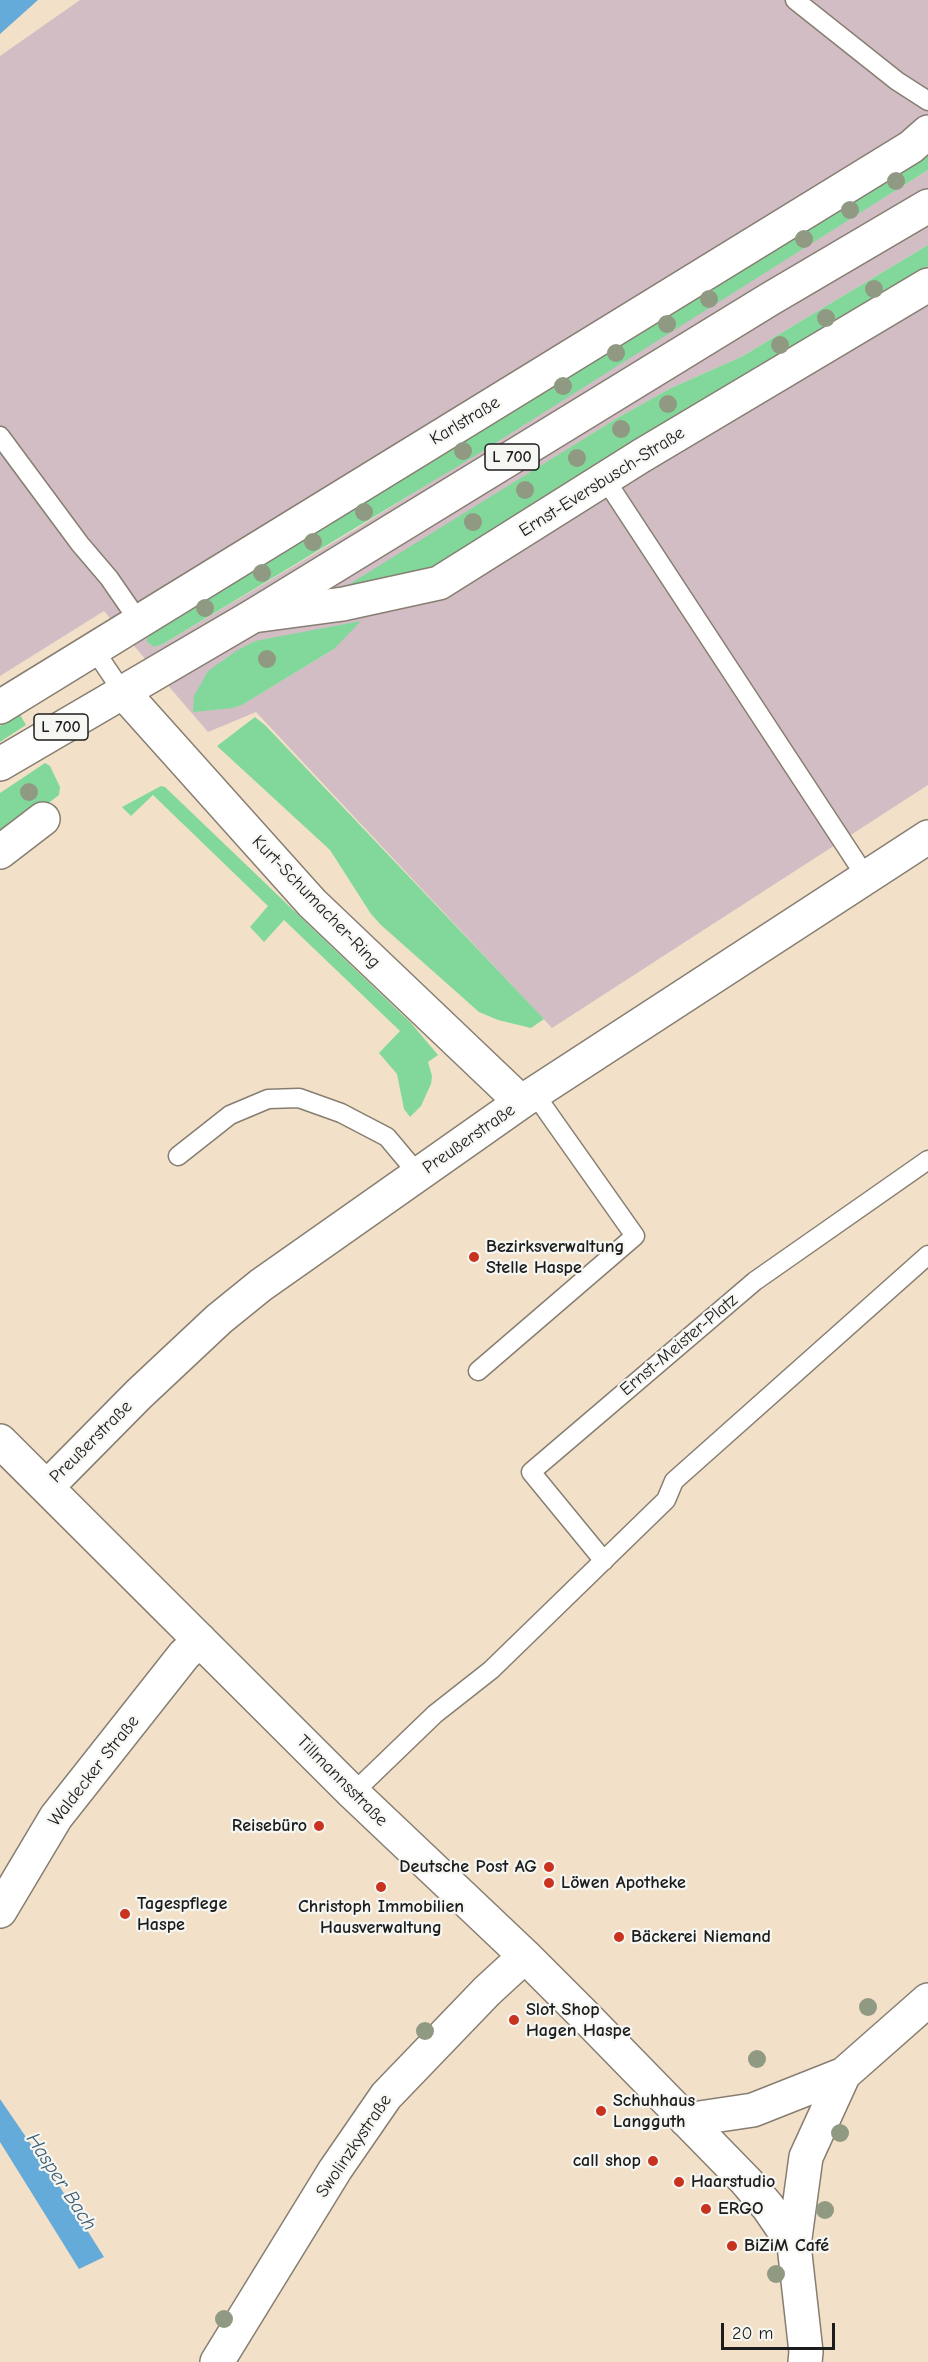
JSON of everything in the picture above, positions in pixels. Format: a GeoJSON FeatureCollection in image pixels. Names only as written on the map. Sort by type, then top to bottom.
{"type":"FeatureCollection","features":[{"type":"Feature","properties":{"kind":"street","name":"Karlstraße"},"geometry":{"type":"LineString","coordinates":[[0,707],[138,620],[911,147],[928,132]]}},
{"type":"Feature","properties":{"kind":"street","name":"L 700"},"geometry":{"type":"LineString","coordinates":[[0,764],[253,615],[770,299],[928,206]]}},
{"type":"Feature","properties":{"kind":"street","name":"Ernst-Eversbusch-Straße"},"geometry":{"type":"LineString","coordinates":[[253,615],[343,604],[439,583],[605,479],[928,285]]}},
{"type":"Feature","properties":{"kind":"street","name":"Kurt-Schumacher-Ring"},"geometry":{"type":"LineString","coordinates":[[122,691],[312,903],[527,1098]]}},
{"type":"Feature","properties":{"kind":"street"},"geometry":{"type":"LineString","coordinates":[[0,852],[43,819]]}},
{"type":"Feature","properties":{"kind":"street","name":"Preußerstraße"},"geometry":{"type":"LineString","coordinates":[[47,1487],[139,1394],[219,1319],[261,1285],[527,1098],[866,877],[927,840]]}},
{"type":"Feature","properties":{"kind":"street","name":"Tillmannsstraße"},"geometry":{"type":"LineString","coordinates":[[0,1441],[353,1793],[525,1956],[768,2206],[794,2246]]}},
{"type":"Feature","properties":{"kind":"street","name":"Waldecker Straße"},"geometry":{"type":"LineString","coordinates":[[0,1911],[56,1817],[184,1655],[200,1640]]}},
{"type":"Feature","properties":{"kind":"street","name":"Swolinzkystraße"},"geometry":{"type":"LineString","coordinates":[[217,2362],[335,2170],[387,2096],[487,1991],[525,1956]]}},
{"type":"Feature","properties":{"kind":"street"},"geometry":{"type":"LineString","coordinates":[[686,2120],[753,2110],[844,2074],[928,2000]]}},
{"type":"Feature","properties":{"kind":"street"},"geometry":{"type":"LineString","coordinates":[[805,2362],[806,2352],[794,2246],[806,2157],[844,2074]]}},
{"type":"Feature","properties":{"kind":"lane"},"geometry":{"type":"LineString","coordinates":[[795,0],[897,81],[928,101]]}},
{"type":"Feature","properties":{"kind":"lane"},"geometry":{"type":"LineString","coordinates":[[0,436],[80,544],[109,578],[138,620]]}},
{"type":"Feature","properties":{"kind":"lane"},"geometry":{"type":"LineString","coordinates":[[605,479],[866,877]]}},
{"type":"Feature","properties":{"kind":"lane"},"geometry":{"type":"LineString","coordinates":[[93,648],[122,691]]}},
{"type":"Feature","properties":{"kind":"lane"},"geometry":{"type":"LineString","coordinates":[[178,1156],[230,1114],[268,1100],[299,1098],[341,1113],[387,1137],[418,1174]]}},
{"type":"Feature","properties":{"kind":"lane"},"geometry":{"type":"LineString","coordinates":[[478,1371],[635,1236],[527,1098]]}},
{"type":"Feature","properties":{"kind":"lane","name":"Ernst-Meister-Platz"},"geometry":{"type":"LineString","coordinates":[[604,1560],[531,1472],[755,1281],[928,1160]]}},
{"type":"Feature","properties":{"kind":"lane"},"geometry":{"type":"LineString","coordinates":[[353,1793],[435,1714],[491,1670],[666,1500],[674,1481],[928,1255]]}},
{"type":"Feature","properties":{"kind":"shaded area"},"geometry":{"type":"Polygon","coordinates":[[[80,0],[928,0],[928,154],[147,642],[154,647],[163,644],[356,529],[928,170],[928,245],[741,357],[671,388],[619,417],[342,590],[737,383],[928,266],[928,785],[552,1028],[256,712],[208,732],[104,611],[0,676],[0,56],[80,0]],[[255,641],[223,660],[233,708],[242,705],[334,649],[255,641]]]}},
{"type":"Feature","properties":{"kind":"green space"},"geometry":{"type":"Polygon","coordinates":[[[928,154],[928,170],[478,454],[163,644],[154,647],[147,642],[147,638],[155,632],[928,154]]]}},
{"type":"Feature","properties":{"kind":"green space"},"geometry":{"type":"Polygon","coordinates":[[[928,245],[928,266],[437,566],[427,571],[340,590],[619,417],[671,388],[741,357],[928,245]]]}},
{"type":"Feature","properties":{"kind":"green space"},"geometry":{"type":"Polygon","coordinates":[[[361,621],[334,649],[242,705],[193,712],[194,696],[208,671],[236,651],[255,641],[361,621]]]}},
{"type":"Feature","properties":{"kind":"green space"},"geometry":{"type":"Polygon","coordinates":[[[19,713],[26,725],[0,742],[0,726],[19,713]]]}},
{"type":"Feature","properties":{"kind":"green space"},"geometry":{"type":"Polygon","coordinates":[[[255,717],[544,1019],[531,1028],[498,1020],[479,1012],[381,925],[371,914],[330,850],[217,746],[255,717]]]}},
{"type":"Feature","properties":{"kind":"green space"},"geometry":{"type":"Polygon","coordinates":[[[45,763],[50,766],[60,787],[59,795],[0,840],[0,793],[45,763]]]}},
{"type":"Feature","properties":{"kind":"green space"},"geometry":{"type":"Polygon","coordinates":[[[161,786],[165,787],[411,1023],[438,1055],[428,1062],[432,1076],[431,1084],[421,1106],[410,1117],[404,1109],[397,1074],[379,1053],[400,1031],[284,920],[264,942],[250,927],[268,906],[153,795],[131,816],[122,807],[161,786]]]}},
{"type":"Feature","properties":{"kind":"water"},"geometry":{"type":"Polygon","coordinates":[[[0,0],[38,0],[0,34],[0,0]]]}},
{"type":"Feature","properties":{"kind":"water"},"geometry":{"type":"Polygon","coordinates":[[[0,2099],[104,2257],[79,2269],[0,2142],[0,2099]]]}},
{"type":"Feature","properties":{"kind":"place","name":"Bezirksverwaltung Stelle Haspe"},"geometry":{"type":"Point","coordinates":[474,1257]}},
{"type":"Feature","properties":{"kind":"place","name":"Reisebüro"},"geometry":{"type":"Point","coordinates":[319,1826]}},
{"type":"Feature","properties":{"kind":"place","name":"Deutsche Post AG"},"geometry":{"type":"Point","coordinates":[549,1867]}},
{"type":"Feature","properties":{"kind":"place","name":"Löwen Apotheke"},"geometry":{"type":"Point","coordinates":[549,1883]}},
{"type":"Feature","properties":{"kind":"place","name":"Christoph Immobilien Hausverwaltung"},"geometry":{"type":"Point","coordinates":[381,1887]}},
{"type":"Feature","properties":{"kind":"place","name":"Tagespflege Haspe"},"geometry":{"type":"Point","coordinates":[125,1914]}},
{"type":"Feature","properties":{"kind":"place","name":"Bäckerei Niemand"},"geometry":{"type":"Point","coordinates":[619,1937]}},
{"type":"Feature","properties":{"kind":"place","name":"Slot Shop Hagen Haspe"},"geometry":{"type":"Point","coordinates":[514,2020]}},
{"type":"Feature","properties":{"kind":"place","name":"Schuhhaus Langguth"},"geometry":{"type":"Point","coordinates":[601,2111]}},
{"type":"Feature","properties":{"kind":"place","name":"call shop"},"geometry":{"type":"Point","coordinates":[653,2161]}},
{"type":"Feature","properties":{"kind":"place","name":"Haarstudio"},"geometry":{"type":"Point","coordinates":[679,2182]}},
{"type":"Feature","properties":{"kind":"place","name":"ERGO"},"geometry":{"type":"Point","coordinates":[706,2209]}},
{"type":"Feature","properties":{"kind":"place","name":"BiZiM Café"},"geometry":{"type":"Point","coordinates":[732,2246]}},
{"type":"Feature","properties":{"kind":"water label","name":"Hasper Bach"},"geometry":{"type":"Point","coordinates":[61,2182]}}]}
